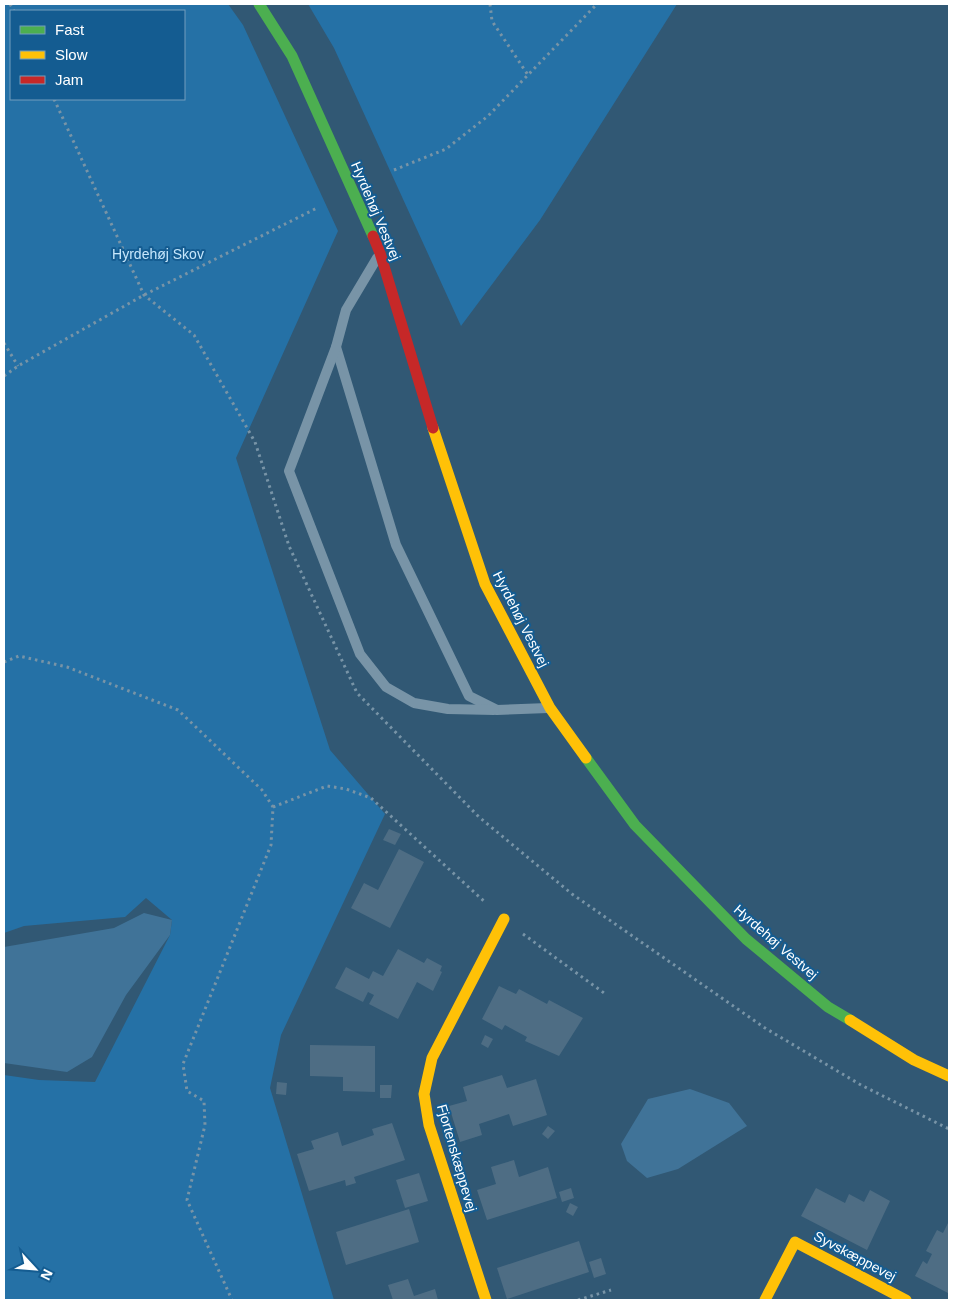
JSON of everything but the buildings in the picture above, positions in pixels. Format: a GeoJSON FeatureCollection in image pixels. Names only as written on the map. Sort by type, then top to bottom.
{"type":"FeatureCollection","features":[{"type":"Feature","properties":{"kind":"street","name":"Hyrdehøj Vestvej"},"geometry":{"type":"LineString","coordinates":[[259,4],[292,56],[380,253],[448,477],[485,584],[550,708],[635,825],[746,939],[828,1007],[914,1060],[949,1076]]}},
{"type":"Feature","properties":{"kind":"street","name":"Fjortenskæppevej"},"geometry":{"type":"LineString","coordinates":[[486,1300],[429,1125],[424,1094],[432,1058],[504,919]]}},
{"type":"Feature","properties":{"kind":"street","name":"Syvskæppevej"},"geometry":{"type":"LineString","coordinates":[[765,1300],[795,1242],[906,1300]]}},
{"type":"Feature","properties":{"kind":"lane"},"geometry":{"type":"LineString","coordinates":[[380,253],[346,310],[336,347],[289,471],[360,654],[386,687],[414,703],[448,710],[550,708]]}},
{"type":"Feature","properties":{"kind":"lane"},"geometry":{"type":"LineString","coordinates":[[336,347],[396,545],[469,696],[497,710]]}},
{"type":"Feature","properties":{"kind":"path"},"geometry":{"type":"LineString","coordinates":[[490,4],[492,22],[528,75]]}},
{"type":"Feature","properties":{"kind":"path"},"geometry":{"type":"LineString","coordinates":[[394,170],[446,148],[488,116],[597,4]]}},
{"type":"Feature","properties":{"kind":"path"},"geometry":{"type":"LineString","coordinates":[[54,100],[144,295],[194,335],[256,442],[289,546],[357,692],[479,817],[572,894],[765,1028],[861,1085],[949,1129]]}},
{"type":"Feature","properties":{"kind":"path"},"geometry":{"type":"LineString","coordinates":[[4,376],[18,366],[144,295],[317,208]]}},
{"type":"Feature","properties":{"kind":"path"},"geometry":{"type":"LineString","coordinates":[[4,343],[18,366]]}},
{"type":"Feature","properties":{"kind":"path"},"geometry":{"type":"LineString","coordinates":[[4,662],[19,656],[67,667],[178,710],[262,790],[273,807],[271,845],[183,1064],[187,1091],[204,1101],[205,1125],[187,1200],[232,1300]]}},
{"type":"Feature","properties":{"kind":"path"},"geometry":{"type":"LineString","coordinates":[[273,807],[327,786],[346,788],[371,798],[504,919],[604,993]]}},
{"type":"Feature","properties":{"kind":"path"},"geometry":{"type":"LineString","coordinates":[[578,1300],[611,1290]]}},
{"type":"Feature","properties":{"kind":"green space","name":"Hyrdehøj Skov"},"geometry":{"type":"Polygon","coordinates":[[[4,4],[228,4],[243,25],[338,231],[236,458],[330,750],[385,814],[281,1035],[270,1088],[334,1300],[4,1300],[4,1075],[39,1080],[95,1082],[170,935],[172,920],[146,898],[125,917],[24,926],[4,933],[4,4]]]}},
{"type":"Feature","properties":{"kind":"green space"},"geometry":{"type":"Polygon","coordinates":[[[308,4],[677,4],[540,220],[461,326],[334,48],[308,4]]]}},
{"type":"Feature","properties":{"kind":"shaded area"},"geometry":{"type":"Polygon","coordinates":[[[144,913],[172,920],[170,935],[126,995],[92,1057],[67,1072],[4,1063],[4,947],[114,928],[144,913]]]}},
{"type":"Feature","properties":{"kind":"shaded area"},"geometry":{"type":"Polygon","coordinates":[[[690,1089],[729,1103],[747,1126],[678,1169],[647,1178],[627,1161],[621,1144],[648,1099],[690,1089]]]}},
{"type":"Feature","properties":{"kind":"traffic: fast"},"geometry":{"type":"LineString","coordinates":[[259,4],[292,56],[373,236]]}},
{"type":"Feature","properties":{"kind":"traffic: fast"},"geometry":{"type":"LineString","coordinates":[[586,758],[635,825],[746,939],[828,1007],[850,1020]]}},
{"type":"Feature","properties":{"kind":"traffic: slow"},"geometry":{"type":"LineString","coordinates":[[433,428],[485,584],[550,708],[586,758]]}},
{"type":"Feature","properties":{"kind":"traffic: slow"},"geometry":{"type":"LineString","coordinates":[[486,1300],[429,1125],[424,1094],[432,1058],[504,919]]}},
{"type":"Feature","properties":{"kind":"traffic: slow"},"geometry":{"type":"LineString","coordinates":[[850,1020],[914,1060],[949,1076]]}},
{"type":"Feature","properties":{"kind":"traffic: slow"},"geometry":{"type":"LineString","coordinates":[[765,1300],[795,1242],[906,1300]]}},
{"type":"Feature","properties":{"kind":"traffic: jam"},"geometry":{"type":"LineString","coordinates":[[373,236],[380,253],[433,428]]}}]}
